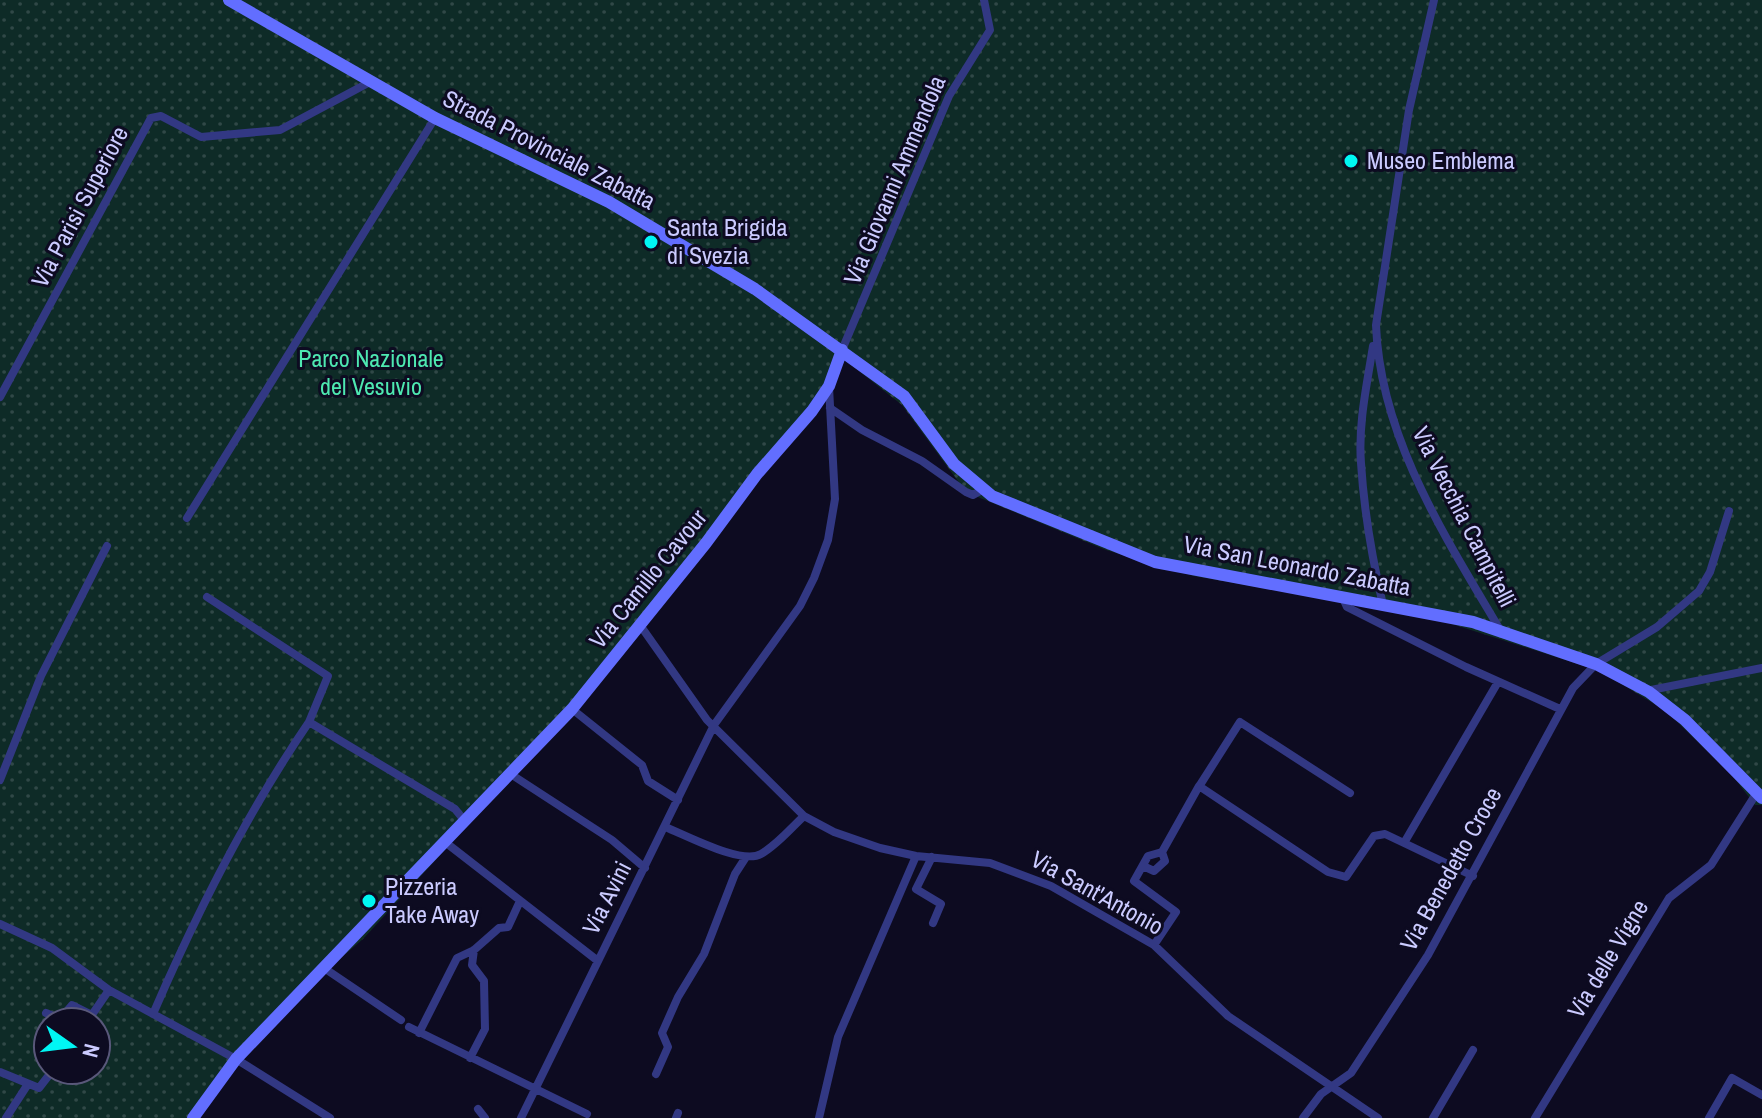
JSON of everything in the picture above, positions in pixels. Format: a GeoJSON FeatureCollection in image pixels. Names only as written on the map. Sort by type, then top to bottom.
{"type":"FeatureCollection","features":[{"type":"Feature","properties":{"kind":"street","name":"Strada Provinciale Zabatta"},"geometry":{"type":"LineString","coordinates":[[229,0],[435,118],[620,208],[755,289],[842,350]]}},
{"type":"Feature","properties":{"kind":"street","name":"Via Giovanni Ammendola"},"geometry":{"type":"LineString","coordinates":[[842,350],[949,96],[990,30],[984,0]]}},
{"type":"Feature","properties":{"kind":"street","name":"Via Vecchia Campitelli"},"geometry":{"type":"LineString","coordinates":[[1434,0],[1409,110],[1376,325],[1384,394],[1401,441],[1460,561],[1499,628]]}},
{"type":"Feature","properties":{"kind":"street","name":"Via Parisi Superiore"},"geometry":{"type":"LineString","coordinates":[[0,397],[151,118],[161,116],[201,137],[280,130],[370,82]]}},
{"type":"Feature","properties":{"kind":"street"},"geometry":{"type":"LineString","coordinates":[[187,518],[435,118]]}},
{"type":"Feature","properties":{"kind":"street"},"geometry":{"type":"LineString","coordinates":[[1376,325],[1363,414],[1361,462],[1372,552],[1383,605]]}},
{"type":"Feature","properties":{"kind":"street","name":"Via Camillo Cavour"},"geometry":{"type":"LineString","coordinates":[[193,1118],[236,1059],[572,709],[829,386],[842,350]]}},
{"type":"Feature","properties":{"kind":"street","name":"Via San Leonardo Zabatta"},"geometry":{"type":"LineString","coordinates":[[842,350],[904,396],[954,464],[982,490],[1025,512],[1155,562],[1499,628],[1596,664],[1646,691],[1685,720],[1759,796]]}},
{"type":"Feature","properties":{"kind":"street","name":"Via Avini"},"geometry":{"type":"LineString","coordinates":[[521,1118],[714,725],[800,606],[819,565],[828,540],[835,499],[829,386]]}},
{"type":"Feature","properties":{"kind":"street"},"geometry":{"type":"LineString","coordinates":[[830,408],[862,430],[922,461],[966,492],[973,495],[982,490]]}},
{"type":"Feature","properties":{"kind":"street","name":"Via Benedetto Croce"},"geometry":{"type":"LineString","coordinates":[[1303,1118],[1331,1085],[1351,1073],[1361,1060],[1473,876],[1573,688],[1596,664],[1657,627],[1705,583],[1729,511]]}},
{"type":"Feature","properties":{"kind":"street"},"geometry":{"type":"LineString","coordinates":[[0,780],[41,676],[107,546]]}},
{"type":"Feature","properties":{"kind":"street"},"geometry":{"type":"LineString","coordinates":[[1342,596],[1347,607],[1498,682],[1560,709]]}},
{"type":"Feature","properties":{"kind":"street"},"geometry":{"type":"LineString","coordinates":[[153,1014],[214,879],[271,776],[309,722],[328,676],[207,597]]}},
{"type":"Feature","properties":{"kind":"street","name":"Via Sant'Antonio"},"geometry":{"type":"LineString","coordinates":[[640,625],[707,720],[804,816],[834,832],[916,856],[967,859],[1018,871],[1096,910],[1154,945],[1185,971],[1228,1016],[1378,1118]]}},
{"type":"Feature","properties":{"kind":"street"},"geometry":{"type":"LineString","coordinates":[[1646,691],[1762,668]]}},
{"type":"Feature","properties":{"kind":"street"},"geometry":{"type":"LineString","coordinates":[[1404,843],[1498,682]]}},
{"type":"Feature","properties":{"kind":"street"},"geometry":{"type":"LineString","coordinates":[[572,709],[642,765],[648,781],[678,800]]}},
{"type":"Feature","properties":{"kind":"street"},"geometry":{"type":"LineString","coordinates":[[309,722],[455,809],[464,820]]}},
{"type":"Feature","properties":{"kind":"street"},"geometry":{"type":"LineString","coordinates":[[1200,785],[1240,722],[1350,793]]}},
{"type":"Feature","properties":{"kind":"street"},"geometry":{"type":"LineString","coordinates":[[509,773],[612,840],[645,868]]}},
{"type":"Feature","properties":{"kind":"street"},"geometry":{"type":"LineString","coordinates":[[1154,945],[1176,912],[1134,881],[1148,856],[1162,852],[1199,786],[1247,821],[1341,878],[1349,874],[1374,836],[1385,834],[1473,876]]}},
{"type":"Feature","properties":{"kind":"street","name":"Via delle Vigne"},"geometry":{"type":"LineString","coordinates":[[1535,1118],[1669,898],[1711,865],[1759,796]]}},
{"type":"Feature","properties":{"kind":"street"},"geometry":{"type":"LineString","coordinates":[[665,827],[746,857],[763,853],[804,816]]}},
{"type":"Feature","properties":{"kind":"street"},"geometry":{"type":"LineString","coordinates":[[445,842],[598,961]]}},
{"type":"Feature","properties":{"kind":"street"},"geometry":{"type":"LineString","coordinates":[[1143,866],[1154,871],[1160,868],[1165,861],[1162,852]]}},
{"type":"Feature","properties":{"kind":"street"},"geometry":{"type":"LineString","coordinates":[[819,1118],[838,1037],[916,856]]}},
{"type":"Feature","properties":{"kind":"street"},"geometry":{"type":"LineString","coordinates":[[656,1074],[668,1047],[662,1033],[678,997],[704,954],[735,874],[746,857]]}},
{"type":"Feature","properties":{"kind":"street"},"geometry":{"type":"LineString","coordinates":[[932,857],[916,889],[941,904],[933,923]]}},
{"type":"Feature","properties":{"kind":"street"},"geometry":{"type":"LineString","coordinates":[[419,1033],[457,958],[474,950],[494,931],[508,927],[520,901]]}},
{"type":"Feature","properties":{"kind":"street"},"geometry":{"type":"LineString","coordinates":[[0,924],[52,948],[109,990],[236,1059],[330,1118]]}},
{"type":"Feature","properties":{"kind":"street"},"geometry":{"type":"LineString","coordinates":[[470,1058],[485,1029],[484,981],[472,965],[474,950]]}},
{"type":"Feature","properties":{"kind":"street"},"geometry":{"type":"LineString","coordinates":[[324,968],[401,1020]]}},
{"type":"Feature","properties":{"kind":"street"},"geometry":{"type":"LineString","coordinates":[[99,1006],[109,990]]}},
{"type":"Feature","properties":{"kind":"street"},"geometry":{"type":"LineString","coordinates":[[409,1027],[587,1114]]}},
{"type":"Feature","properties":{"kind":"street"},"geometry":{"type":"LineString","coordinates":[[1433,1118],[1473,1050]]}},
{"type":"Feature","properties":{"kind":"street"},"geometry":{"type":"LineString","coordinates":[[0,1072],[32,1085]]}},
{"type":"Feature","properties":{"kind":"street"},"geometry":{"type":"LineString","coordinates":[[1709,1118],[1730,1078],[1739,1079],[1762,1095]]}},
{"type":"Feature","properties":{"kind":"street"},"geometry":{"type":"LineString","coordinates":[[6,1118],[28,1084]]}},
{"type":"Feature","properties":{"kind":"street"},"geometry":{"type":"LineString","coordinates":[[478,1109],[485,1118]]}},
{"type":"Feature","properties":{"kind":"green space","name":"Parco Nazionale del Vesuvio"},"geometry":{"type":"Polygon","coordinates":[[[0,0],[1762,0],[1762,805],[1755,805],[1732,775],[1666,711],[1600,671],[1430,617],[1194,576],[1106,550],[966,492],[902,405],[845,360],[819,407],[498,792],[363,939],[279,1011],[198,1118],[0,1118],[0,0]]]}},
{"type":"Feature","properties":{"kind":"place","name":"Museo Emblema"},"geometry":{"type":"Point","coordinates":[1351,161]}},
{"type":"Feature","properties":{"kind":"place","name":"Santa Brigida di Svezia"},"geometry":{"type":"Point","coordinates":[651,242]}},
{"type":"Feature","properties":{"kind":"place","name":"Pizzeria Take Away"},"geometry":{"type":"Point","coordinates":[369,901]}}]}
